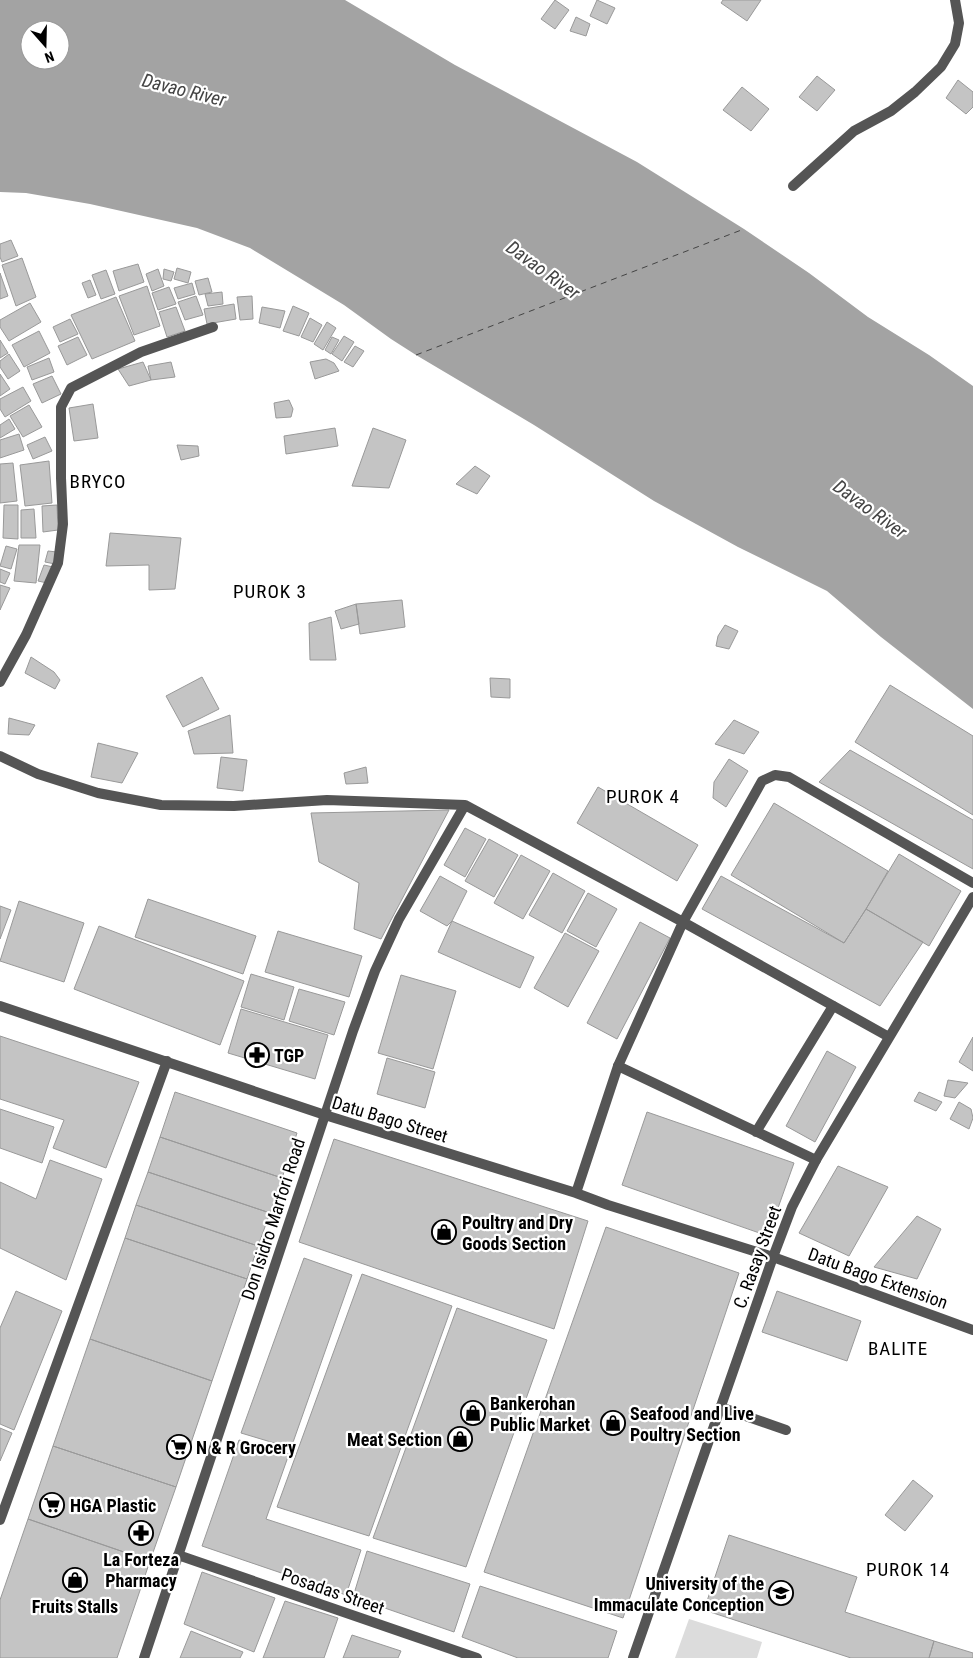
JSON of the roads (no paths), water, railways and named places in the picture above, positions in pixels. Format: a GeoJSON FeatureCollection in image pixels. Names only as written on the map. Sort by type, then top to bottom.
{"type":"FeatureCollection","features":[{"type":"Feature","properties":{"kind":"street"},"geometry":{"type":"LineString","coordinates":[[793,186],[854,131],[891,111],[915,92],[941,67],[955,44],[959,23],[955,0]]}},
{"type":"Feature","properties":{"kind":"street"},"geometry":{"type":"LineString","coordinates":[[0,682],[26,634],[58,564],[63,524],[60,461],[61,407],[71,388],[141,352],[213,327]]}},
{"type":"Feature","properties":{"kind":"street"},"geometry":{"type":"LineString","coordinates":[[0,756],[38,774],[98,794],[160,805],[234,806],[327,800],[465,805],[683,922],[889,1037]]}},
{"type":"Feature","properties":{"kind":"street"},"geometry":{"type":"LineString","coordinates":[[576,1193],[618,1066],[683,922],[762,781],[775,775],[789,777],[973,883]]}},
{"type":"Feature","properties":{"kind":"street","name":"Don Isidro Marfori Road"},"geometry":{"type":"LineString","coordinates":[[144,1658],[352,1031],[375,972],[395,928],[465,805]]}},
{"type":"Feature","properties":{"kind":"street","name":"C. Rasay Street"},"geometry":{"type":"LineString","coordinates":[[633,1658],[772,1258],[792,1207],[816,1160],[973,897]]}},
{"type":"Feature","properties":{"kind":"street","name":"Datu Bago Street"},"geometry":{"type":"LineString","coordinates":[[0,1006],[325,1116],[576,1193],[772,1258]]}},
{"type":"Feature","properties":{"kind":"street"},"geometry":{"type":"LineString","coordinates":[[756,1132],[833,1006]]}},
{"type":"Feature","properties":{"kind":"street"},"geometry":{"type":"LineString","coordinates":[[0,1520],[166,1061]]}},
{"type":"Feature","properties":{"kind":"street"},"geometry":{"type":"LineString","coordinates":[[618,1066],[816,1160]]}},
{"type":"Feature","properties":{"kind":"street","name":"Datu Bago Extension"},"geometry":{"type":"LineString","coordinates":[[772,1258],[973,1330]]}},
{"type":"Feature","properties":{"kind":"street"},"geometry":{"type":"LineString","coordinates":[[720,1407],[786,1430]]}},
{"type":"Feature","properties":{"kind":"street","name":"Posadas Street"},"geometry":{"type":"LineString","coordinates":[[178,1555],[477,1658]]}},
{"type":"Feature","properties":{"kind":"water","name":"Davao River"},"geometry":{"type":"Polygon","coordinates":[[[0,0],[345,0],[455,65],[637,162],[744,229],[809,273],[868,317],[929,355],[973,386],[973,709],[881,637],[827,591],[738,547],[654,501],[534,425],[416,355],[344,305],[250,248],[197,228],[90,204],[26,193],[0,192],[0,0]]]}},
{"type":"Feature","properties":{"kind":"place","name":"TGP"},"geometry":{"type":"Point","coordinates":[257,1055]}},
{"type":"Feature","properties":{"kind":"place","name":"Poultry and Dry Goods Section"},"geometry":{"type":"Point","coordinates":[444,1232]}},
{"type":"Feature","properties":{"kind":"place","name":"Bankerohan Public Market"},"geometry":{"type":"Point","coordinates":[473,1413]}},
{"type":"Feature","properties":{"kind":"place","name":"Seafood and Live Poultry Section"},"geometry":{"type":"Point","coordinates":[613,1423]}},
{"type":"Feature","properties":{"kind":"place","name":"Meat Section"},"geometry":{"type":"Point","coordinates":[460,1439]}},
{"type":"Feature","properties":{"kind":"place","name":"N & R Grocery"},"geometry":{"type":"Point","coordinates":[179,1447]}},
{"type":"Feature","properties":{"kind":"place","name":"HGA Plastic"},"geometry":{"type":"Point","coordinates":[52,1505]}},
{"type":"Feature","properties":{"kind":"place","name":"La Forteza Pharmacy"},"geometry":{"type":"Point","coordinates":[141,1533]}},
{"type":"Feature","properties":{"kind":"place","name":"Fruits Stalls"},"geometry":{"type":"Point","coordinates":[75,1580]}},
{"type":"Feature","properties":{"kind":"place","name":"University of the Immaculate Conception"},"geometry":{"type":"Point","coordinates":[781,1593]}},
{"type":"Feature","properties":{"kind":"district","name":"BRYCO"},"geometry":{"type":"Point","coordinates":[98,481]}},
{"type":"Feature","properties":{"kind":"district","name":"PUROK 3"},"geometry":{"type":"Point","coordinates":[270,591]}},
{"type":"Feature","properties":{"kind":"district","name":"PUROK 4"},"geometry":{"type":"Point","coordinates":[643,796]}},
{"type":"Feature","properties":{"kind":"district","name":"BALITE"},"geometry":{"type":"Point","coordinates":[898,1348]}},
{"type":"Feature","properties":{"kind":"district","name":"PUROK 14"},"geometry":{"type":"Point","coordinates":[908,1569]}}]}
